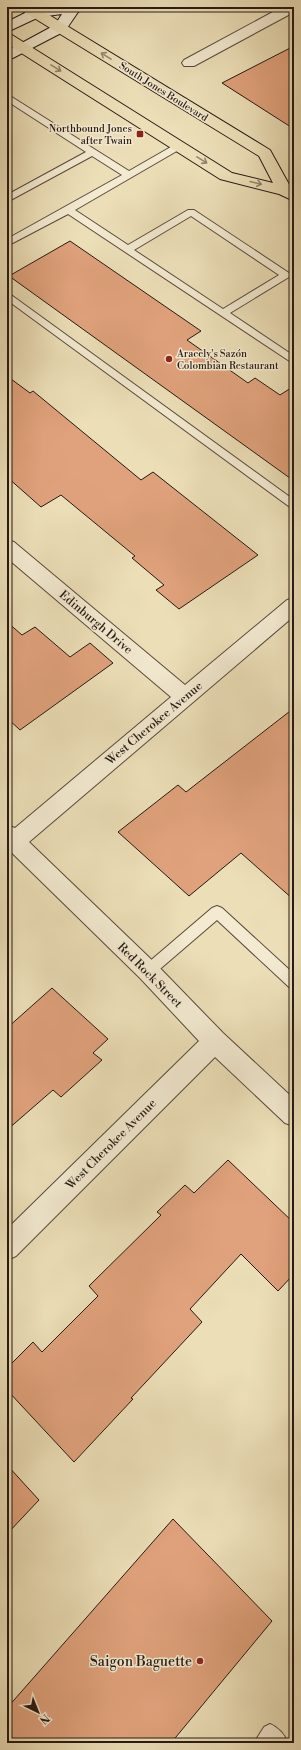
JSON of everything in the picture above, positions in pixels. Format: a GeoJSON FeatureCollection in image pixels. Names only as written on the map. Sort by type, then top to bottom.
{"type":"FeatureCollection","features":[{"type":"Feature","properties":{"kind":"main road","name":"South Jones Boulevard"},"geometry":{"type":"LineString","coordinates":[[31,10],[265,153],[290,194]]}},
{"type":"Feature","properties":{"kind":"main road","name":"South Jones Boulevard"},"geometry":{"type":"LineString","coordinates":[[7,38],[226,176],[290,194]]}},
{"type":"Feature","properties":{"kind":"street"},"geometry":{"type":"LineString","coordinates":[[189,63],[293,7]]}},
{"type":"Feature","properties":{"kind":"street"},"geometry":{"type":"LineString","coordinates":[[7,28],[31,10],[76,8]]}},
{"type":"Feature","properties":{"kind":"street"},"geometry":{"type":"LineString","coordinates":[[7,57],[60,28],[76,8]]}},
{"type":"Feature","properties":{"kind":"street","name":"Edinburgh Drive"},"geometry":{"type":"LineString","coordinates":[[7,547],[185,696]]}},
{"type":"Feature","properties":{"kind":"street","name":"West Cherokee Avenue"},"geometry":{"type":"LineString","coordinates":[[11,837],[185,696],[294,605]]}},
{"type":"Feature","properties":{"kind":"street","name":"Red Rock Street"},"geometry":{"type":"LineString","coordinates":[[11,837],[148,971],[215,1041],[294,1115]]}},
{"type":"Feature","properties":{"kind":"street","name":"West Cherokee Avenue"},"geometry":{"type":"LineString","coordinates":[[7,1247],[215,1041]]}},
{"type":"Feature","properties":{"kind":"lane"},"geometry":{"type":"LineString","coordinates":[[7,98],[128,175]]}},
{"type":"Feature","properties":{"kind":"lane"},"geometry":{"type":"LineString","coordinates":[[7,243],[68,210],[179,146]]}},
{"type":"Feature","properties":{"kind":"lane"},"geometry":{"type":"LineString","coordinates":[[7,199],[93,152]]}},
{"type":"Feature","properties":{"kind":"lane"},"geometry":{"type":"LineString","coordinates":[[68,210],[294,361]]}},
{"type":"Feature","properties":{"kind":"lane"},"geometry":{"type":"LineString","coordinates":[[127,250],[191,212],[286,275],[223,313]]}},
{"type":"Feature","properties":{"kind":"lane"},"geometry":{"type":"LineString","coordinates":[[7,295],[294,506]]}},
{"type":"Feature","properties":{"kind":"lane"},"geometry":{"type":"LineString","coordinates":[[285,354],[294,348]]}},
{"type":"Feature","properties":{"kind":"lane"},"geometry":{"type":"LineString","coordinates":[[148,971],[217,912],[294,983]]}},
{"type":"Feature","properties":{"kind":"lane"},"geometry":{"type":"LineString","coordinates":[[262,1743],[270,1733],[279,1743]]}},
{"type":"Feature","properties":{"kind":"building"},"geometry":{"type":"Polygon","coordinates":[[[294,46],[294,129],[222,83],[294,46]]]}},
{"type":"Feature","properties":{"kind":"building","name":"Aracely's Sazón Colombian Restaurant"},"geometry":{"type":"Polygon","coordinates":[[[70,241],[201,331],[187,340],[248,383],[255,378],[280,395],[294,386],[294,481],[9,276],[70,241]]]}},
{"type":"Feature","properties":{"kind":"building"},"geometry":{"type":"Polygon","coordinates":[[[7,376],[30,393],[33,391],[141,480],[153,472],[258,555],[179,609],[156,590],[164,585],[132,558],[135,556],[61,495],[41,507],[7,477],[7,376]]]}},
{"type":"Feature","properties":{"kind":"building"},"geometry":{"type":"Polygon","coordinates":[[[7,622],[22,635],[35,627],[70,657],[90,643],[113,663],[20,730],[7,718],[7,622]]]}},
{"type":"Feature","properties":{"kind":"building"},"geometry":{"type":"Polygon","coordinates":[[[294,708],[294,900],[241,853],[189,896],[118,832],[178,785],[186,792],[294,708]]]}},
{"type":"Feature","properties":{"kind":"building"},"geometry":{"type":"Polygon","coordinates":[[[52,988],[108,1039],[93,1053],[102,1060],[61,1097],[53,1090],[7,1130],[7,1028],[52,988]]]}},
{"type":"Feature","properties":{"kind":"building"},"geometry":{"type":"Polygon","coordinates":[[[228,1160],[294,1223],[294,1274],[278,1291],[241,1254],[190,1309],[202,1322],[74,1462],[7,1390],[7,1368],[33,1342],[42,1352],[98,1296],[89,1286],[161,1215],[157,1212],[185,1185],[194,1193],[228,1160]]]}},
{"type":"Feature","properties":{"kind":"building"},"geometry":{"type":"Polygon","coordinates":[[[7,1465],[39,1500],[7,1534],[7,1465]]]}},
{"type":"Feature","properties":{"kind":"building"},"geometry":{"type":"Polygon","coordinates":[[[173,1519],[272,1621],[171,1743],[7,1743],[7,1708],[173,1519]]]}},
{"type":"Feature","properties":{"kind":"place","name":"Northbound Jones after Twain"},"geometry":{"type":"Point","coordinates":[140,134]}},
{"type":"Feature","properties":{"kind":"place","name":"Aracely's Sazón Colombian Restaurant"},"geometry":{"type":"Point","coordinates":[169,359]}},
{"type":"Feature","properties":{"kind":"place","name":"Saigon Baguette"},"geometry":{"type":"Point","coordinates":[200,1661]}}]}
